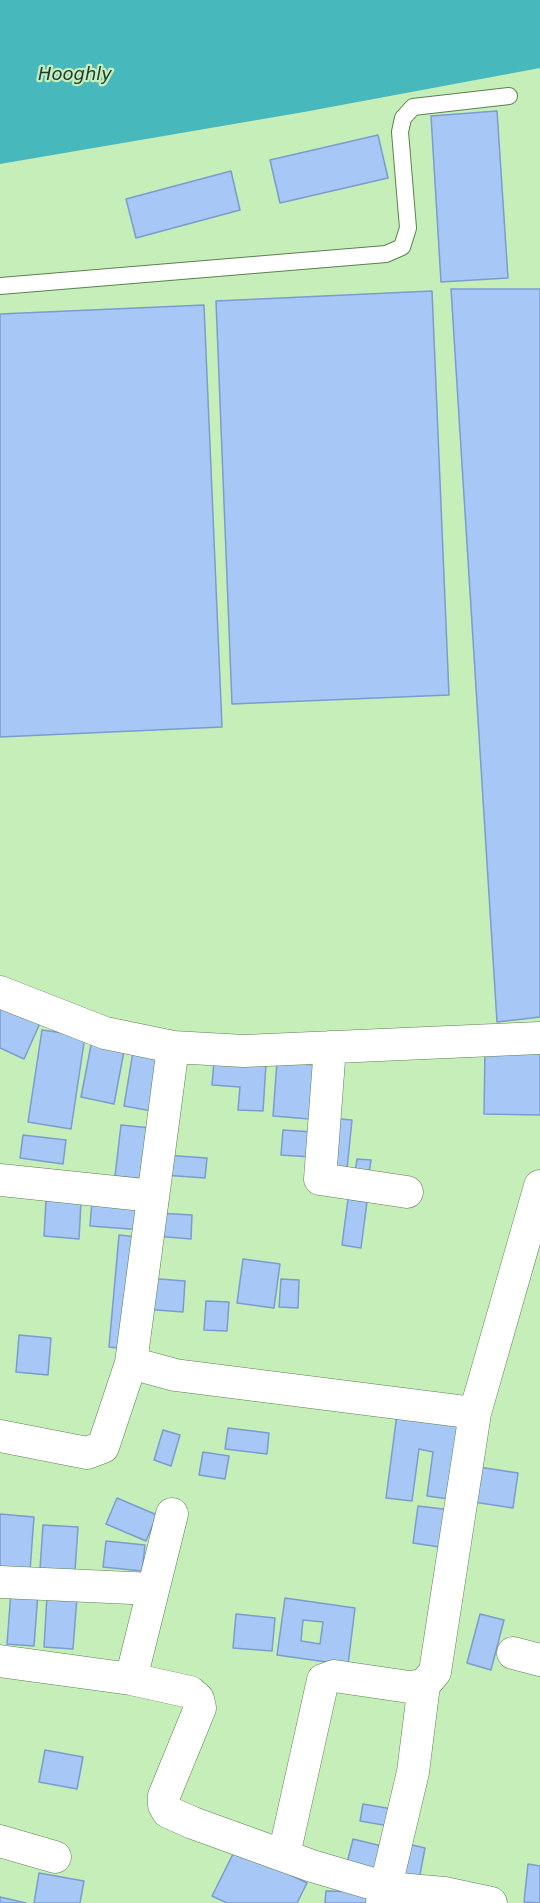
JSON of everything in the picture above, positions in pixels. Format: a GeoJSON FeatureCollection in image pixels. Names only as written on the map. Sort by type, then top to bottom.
{"type":"FeatureCollection","features":[{"type":"Feature","properties":{"kind":"street"},"geometry":{"type":"LineString","coordinates":[[0,992],[105,1033],[173,1047],[244,1051],[540,1038]]}},
{"type":"Feature","properties":{"kind":"street"},"geometry":{"type":"LineString","coordinates":[[0,1436],[87,1453],[103,1447],[131,1363],[173,1047]]}},
{"type":"Feature","properties":{"kind":"street"},"geometry":{"type":"LineString","coordinates":[[330,1047],[320,1179],[407,1192]]}},
{"type":"Feature","properties":{"kind":"street"},"geometry":{"type":"LineString","coordinates":[[0,1180],[153,1196]]}},
{"type":"Feature","properties":{"kind":"street"},"geometry":{"type":"LineString","coordinates":[[385,1895],[413,1772],[424,1685],[435,1672],[475,1413],[540,1186]]}},
{"type":"Feature","properties":{"kind":"street"},"geometry":{"type":"LineString","coordinates":[[131,1363],[175,1375],[475,1413]]}},
{"type":"Feature","properties":{"kind":"street"},"geometry":{"type":"LineString","coordinates":[[131,1679],[172,1514]]}},
{"type":"Feature","properties":{"kind":"street"},"geometry":{"type":"LineString","coordinates":[[0,1582],[153,1589]]}},
{"type":"Feature","properties":{"kind":"street"},"geometry":{"type":"LineString","coordinates":[[0,1661],[131,1679],[190,1692],[198,1699],[200,1708],[164,1796],[164,1805],[168,1812],[385,1895],[444,1893],[491,1903]]}},
{"type":"Feature","properties":{"kind":"street"},"geometry":{"type":"LineString","coordinates":[[284,1855],[323,1680],[334,1676],[409,1688],[424,1685]]}},
{"type":"Feature","properties":{"kind":"street"},"geometry":{"type":"LineString","coordinates":[[0,1841],[55,1857]]}},
{"type":"Feature","properties":{"kind":"lane"},"geometry":{"type":"LineString","coordinates":[[0,286],[386,254],[402,247],[408,228],[400,132],[403,118],[413,107],[509,96]]}},
{"type":"Feature","properties":{"kind":"water","name":"Hooghly"},"geometry":{"type":"Polygon","coordinates":[[[0,0],[540,0],[540,68],[304,112],[0,164],[0,0]]]}},
{"type":"Feature","properties":{"kind":"building"},"geometry":{"type":"Polygon","coordinates":[[[497,111],[508,278],[441,282],[431,116],[497,111]]]}},
{"type":"Feature","properties":{"kind":"building"},"geometry":{"type":"Polygon","coordinates":[[[378,135],[388,178],[280,203],[270,160],[378,135]]]}},
{"type":"Feature","properties":{"kind":"building"},"geometry":{"type":"Polygon","coordinates":[[[231,171],[240,210],[136,238],[126,199],[231,171]]]}},
{"type":"Feature","properties":{"kind":"building"},"geometry":{"type":"Polygon","coordinates":[[[451,289],[540,289],[540,1017],[497,1022],[451,289]]]}},
{"type":"Feature","properties":{"kind":"building"},"geometry":{"type":"Polygon","coordinates":[[[432,291],[449,695],[232,704],[216,301],[432,291]]]}},
{"type":"Feature","properties":{"kind":"building"},"geometry":{"type":"Polygon","coordinates":[[[204,305],[222,727],[0,737],[0,314],[204,305]]]}},
{"type":"Feature","properties":{"kind":"building"},"geometry":{"type":"Polygon","coordinates":[[[0,1003],[41,1021],[24,1059],[0,1048],[0,1003]]]}},
{"type":"Feature","properties":{"kind":"building"},"geometry":{"type":"Polygon","coordinates":[[[42,1030],[85,1036],[71,1129],[28,1122],[42,1030]]]}},
{"type":"Feature","properties":{"kind":"building"},"geometry":{"type":"Polygon","coordinates":[[[92,1040],[125,1046],[114,1104],[81,1097],[92,1040]]]}},
{"type":"Feature","properties":{"kind":"building"},"geometry":{"type":"Polygon","coordinates":[[[485,1046],[540,1047],[540,1115],[484,1114],[485,1046]]]}},
{"type":"Feature","properties":{"kind":"building"},"geometry":{"type":"Polygon","coordinates":[[[133,1052],[162,1057],[152,1111],[124,1106],[133,1052]]]}},
{"type":"Feature","properties":{"kind":"building"},"geometry":{"type":"Polygon","coordinates":[[[214,1060],[266,1064],[263,1111],[238,1110],[240,1087],[212,1085],[214,1060]]]}},
{"type":"Feature","properties":{"kind":"building"},"geometry":{"type":"Polygon","coordinates":[[[277,1062],[314,1065],[309,1119],[273,1116],[277,1062]]]}},
{"type":"Feature","properties":{"kind":"building"},"geometry":{"type":"Polygon","coordinates":[[[331,1118],[352,1120],[347,1169],[325,1167],[331,1118]]]}},
{"type":"Feature","properties":{"kind":"building"},"geometry":{"type":"Polygon","coordinates":[[[121,1125],[151,1128],[146,1179],[115,1176],[121,1125]]]}},
{"type":"Feature","properties":{"kind":"building"},"geometry":{"type":"Polygon","coordinates":[[[283,1130],[313,1132],[311,1157],[281,1155],[283,1130]]]}},
{"type":"Feature","properties":{"kind":"building"},"geometry":{"type":"Polygon","coordinates":[[[23,1135],[66,1140],[63,1164],[20,1158],[23,1135]]]}},
{"type":"Feature","properties":{"kind":"building"},"geometry":{"type":"Polygon","coordinates":[[[164,1155],[207,1158],[205,1178],[163,1175],[164,1155]]]}},
{"type":"Feature","properties":{"kind":"building"},"geometry":{"type":"Polygon","coordinates":[[[357,1159],[371,1160],[368,1181],[354,1179],[357,1159]]]}},
{"type":"Feature","properties":{"kind":"building"},"geometry":{"type":"Polygon","coordinates":[[[348,1199],[367,1202],[361,1248],[342,1245],[348,1199]]]}},
{"type":"Feature","properties":{"kind":"building"},"geometry":{"type":"Polygon","coordinates":[[[46,1200],[81,1202],[79,1239],[44,1236],[46,1200]]]}},
{"type":"Feature","properties":{"kind":"building"},"geometry":{"type":"Polygon","coordinates":[[[92,1200],[145,1203],[143,1230],[90,1226],[92,1200]]]}},
{"type":"Feature","properties":{"kind":"building"},"geometry":{"type":"Polygon","coordinates":[[[157,1213],[192,1215],[191,1239],[155,1236],[157,1213]]]}},
{"type":"Feature","properties":{"kind":"building"},"geometry":{"type":"Polygon","coordinates":[[[119,1235],[137,1237],[127,1349],[109,1347],[119,1235]]]}},
{"type":"Feature","properties":{"kind":"building"},"geometry":{"type":"Polygon","coordinates":[[[243,1259],[280,1264],[274,1308],[237,1303],[243,1259]]]}},
{"type":"Feature","properties":{"kind":"building"},"geometry":{"type":"Polygon","coordinates":[[[146,1278],[185,1281],[183,1312],[144,1309],[146,1278]]]}},
{"type":"Feature","properties":{"kind":"building"},"geometry":{"type":"Polygon","coordinates":[[[281,1279],[299,1280],[298,1308],[279,1307],[281,1279]]]}},
{"type":"Feature","properties":{"kind":"building"},"geometry":{"type":"Polygon","coordinates":[[[206,1301],[229,1302],[227,1331],[204,1330],[206,1301]]]}},
{"type":"Feature","properties":{"kind":"building"},"geometry":{"type":"Polygon","coordinates":[[[19,1335],[51,1338],[48,1375],[16,1372],[19,1335]]]}},
{"type":"Feature","properties":{"kind":"building"},"geometry":{"type":"Polygon","coordinates":[[[397,1414],[467,1424],[456,1500],[427,1496],[433,1452],[419,1449],[412,1501],[386,1498],[397,1414]]]}},
{"type":"Feature","properties":{"kind":"building"},"geometry":{"type":"Polygon","coordinates":[[[228,1428],[269,1433],[267,1454],[225,1449],[228,1428]]]}},
{"type":"Feature","properties":{"kind":"building"},"geometry":{"type":"Polygon","coordinates":[[[163,1430],[180,1435],[171,1466],[154,1460],[163,1430]]]}},
{"type":"Feature","properties":{"kind":"building"},"geometry":{"type":"Polygon","coordinates":[[[203,1452],[229,1456],[225,1479],[199,1475],[203,1452]]]}},
{"type":"Feature","properties":{"kind":"building"},"geometry":{"type":"Polygon","coordinates":[[[472,1466],[518,1473],[513,1508],[467,1501],[472,1466]]]}},
{"type":"Feature","properties":{"kind":"building"},"geometry":{"type":"Polygon","coordinates":[[[117,1498],[157,1515],[146,1541],[106,1524],[117,1498]]]}},
{"type":"Feature","properties":{"kind":"building"},"geometry":{"type":"Polygon","coordinates":[[[418,1506],[451,1510],[446,1548],[413,1543],[418,1506]]]}},
{"type":"Feature","properties":{"kind":"building"},"geometry":{"type":"Polygon","coordinates":[[[0,1514],[34,1517],[30,1571],[0,1569],[0,1514]]]}},
{"type":"Feature","properties":{"kind":"building"},"geometry":{"type":"Polygon","coordinates":[[[43,1525],[78,1527],[75,1571],[40,1569],[43,1525]]]}},
{"type":"Feature","properties":{"kind":"building"},"geometry":{"type":"Polygon","coordinates":[[[106,1541],[145,1545],[142,1571],[103,1567],[106,1541]]]}},
{"type":"Feature","properties":{"kind":"building"},"geometry":{"type":"Polygon","coordinates":[[[11,1591],[38,1593],[34,1646],[7,1644],[11,1591]]]}},
{"type":"Feature","properties":{"kind":"building"},"geometry":{"type":"Polygon","coordinates":[[[47,1595],[77,1597],[73,1649],[44,1647],[47,1595]]]}},
{"type":"Feature","properties":{"kind":"building"},"geometry":{"type":"Polygon","coordinates":[[[285,1598],[355,1608],[348,1665],[277,1655],[285,1598]],[[303,1620],[301,1641],[320,1644],[323,1622],[303,1620]]]}},
{"type":"Feature","properties":{"kind":"building"},"geometry":{"type":"Polygon","coordinates":[[[236,1614],[275,1618],[272,1651],[233,1648],[236,1614]]]}},
{"type":"Feature","properties":{"kind":"building"},"geometry":{"type":"Polygon","coordinates":[[[480,1614],[504,1620],[491,1670],[467,1663],[480,1614]]]}},
{"type":"Feature","properties":{"kind":"building"},"geometry":{"type":"Polygon","coordinates":[[[45,1750],[83,1757],[77,1789],[39,1782],[45,1750]]]}},
{"type":"Feature","properties":{"kind":"building"},"geometry":{"type":"Polygon","coordinates":[[[363,1804],[392,1809],[389,1826],[360,1821],[363,1804]]]}},
{"type":"Feature","properties":{"kind":"building"},"geometry":{"type":"Polygon","coordinates":[[[353,1839],[390,1848],[382,1880],[345,1871],[353,1839]]]}},
{"type":"Feature","properties":{"kind":"building"},"geometry":{"type":"Polygon","coordinates":[[[408,1844],[425,1848],[419,1880],[402,1877],[408,1844]]]}},
{"type":"Feature","properties":{"kind":"building"},"geometry":{"type":"Polygon","coordinates":[[[236,1848],[307,1883],[297,1903],[227,1903],[212,1896],[236,1848]]]}},
{"type":"Feature","properties":{"kind":"building"},"geometry":{"type":"Polygon","coordinates":[[[528,1864],[540,1866],[540,1903],[524,1902],[528,1864]]]}},
{"type":"Feature","properties":{"kind":"building"},"geometry":{"type":"Polygon","coordinates":[[[39,1873],[84,1881],[80,1903],[34,1903],[39,1873]]]}},
{"type":"Feature","properties":{"kind":"building"},"geometry":{"type":"Polygon","coordinates":[[[326,1891],[367,1892],[367,1903],[325,1903],[326,1891]]]}},
{"type":"Feature","properties":{"kind":"building"},"geometry":{"type":"Polygon","coordinates":[[[0,1897],[26,1903],[0,1903],[0,1897]]]}}]}
